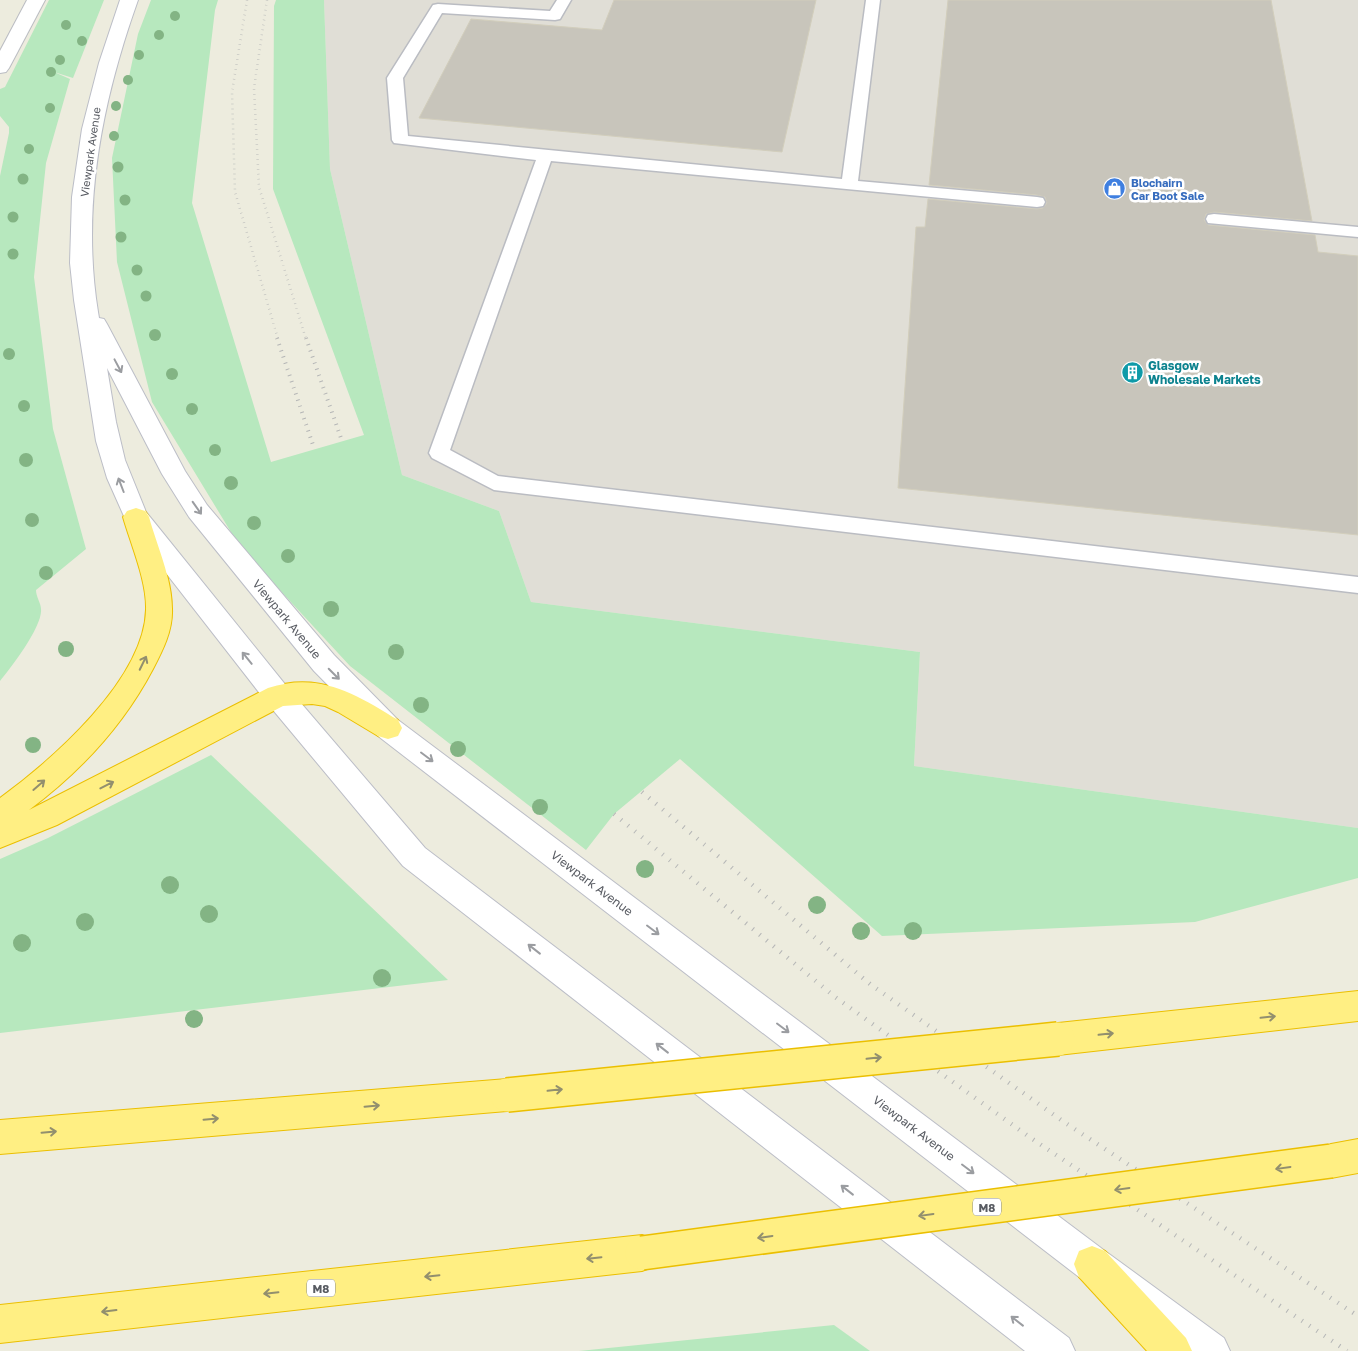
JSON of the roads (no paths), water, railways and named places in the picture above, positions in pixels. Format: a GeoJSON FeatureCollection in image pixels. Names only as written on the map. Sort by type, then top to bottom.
{"type":"FeatureCollection","features":[{"type":"Feature","properties":{"kind":"highway"},"geometry":{"type":"LineString","coordinates":[[0,814],[33,791],[89,739],[111,715],[129,689],[152,645],[158,624],[159,603],[136,517]]}},
{"type":"Feature","properties":{"kind":"highway"},"geometry":{"type":"LineString","coordinates":[[0,835],[47,816],[278,696],[307,692],[336,696],[388,728]]}},
{"type":"Feature","properties":{"kind":"highway"},"geometry":{"type":"LineString","coordinates":[[0,1136],[507,1095],[1058,1039],[1358,1006]]}},
{"type":"Feature","properties":{"kind":"highway","name":"M8"},"geometry":{"type":"LineString","coordinates":[[0,1324],[642,1253],[1345,1159]]}},
{"type":"Feature","properties":{"kind":"highway"},"geometry":{"type":"LineString","coordinates":[[1092,1264],[1173,1351]]}},
{"type":"Feature","properties":{"kind":"street"},"geometry":{"type":"LineString","coordinates":[[0,68],[36,0]]}},
{"type":"Feature","properties":{"kind":"street","name":"Viewpark Avenue"},"geometry":{"type":"LineString","coordinates":[[128,0],[99,94],[84,186],[81,223],[81,264],[105,433],[122,491],[136,517],[278,696],[414,857],[1056,1351]]}},
{"type":"Feature","properties":{"kind":"street","name":"Viewpark Avenue"},"geometry":{"type":"LineString","coordinates":[[87,308],[174,474],[198,511],[324,663],[388,728],[1092,1264],[1212,1351]]}},
{"type":"Feature","properties":{"kind":"lane"},"geometry":{"type":"LineString","coordinates":[[564,0],[556,16],[438,8],[395,78],[400,140],[544,156],[1036,202]]}},
{"type":"Feature","properties":{"kind":"lane"},"geometry":{"type":"LineString","coordinates":[[849,185],[873,0]]}},
{"type":"Feature","properties":{"kind":"lane"},"geometry":{"type":"LineString","coordinates":[[544,156],[439,453],[494,483],[1358,585]]}},
{"type":"Feature","properties":{"kind":"lane"},"geometry":{"type":"LineString","coordinates":[[1214,219],[1358,232]]}},
{"type":"Feature","properties":{"kind":"railway"},"geometry":{"type":"LineString","coordinates":[[247,0],[232,92],[235,192],[278,339]]}},
{"type":"Feature","properties":{"kind":"railway"},"geometry":{"type":"LineString","coordinates":[[267,0],[254,88],[259,187],[306,339]]}},
{"type":"Feature","properties":{"kind":"railway"},"geometry":{"type":"LineString","coordinates":[[277,338],[314,448]]}},
{"type":"Feature","properties":{"kind":"railway"},"geometry":{"type":"LineString","coordinates":[[306,338],[342,441]]}},
{"type":"Feature","properties":{"kind":"railway"},"geometry":{"type":"LineString","coordinates":[[642,792],[870,984],[1064,1122],[1358,1316]]}},
{"type":"Feature","properties":{"kind":"railway"},"geometry":{"type":"LineString","coordinates":[[614,814],[835,997],[1028,1136],[1347,1351]]}},
{"type":"Feature","properties":{"kind":"place","name":"Blochairn Car Boot Sale"},"geometry":{"type":"Point","coordinates":[1115,188]}},
{"type":"Feature","properties":{"kind":"place","name":"Glasgow Wholesale Markets"},"geometry":{"type":"Point","coordinates":[1132,372]}}]}
